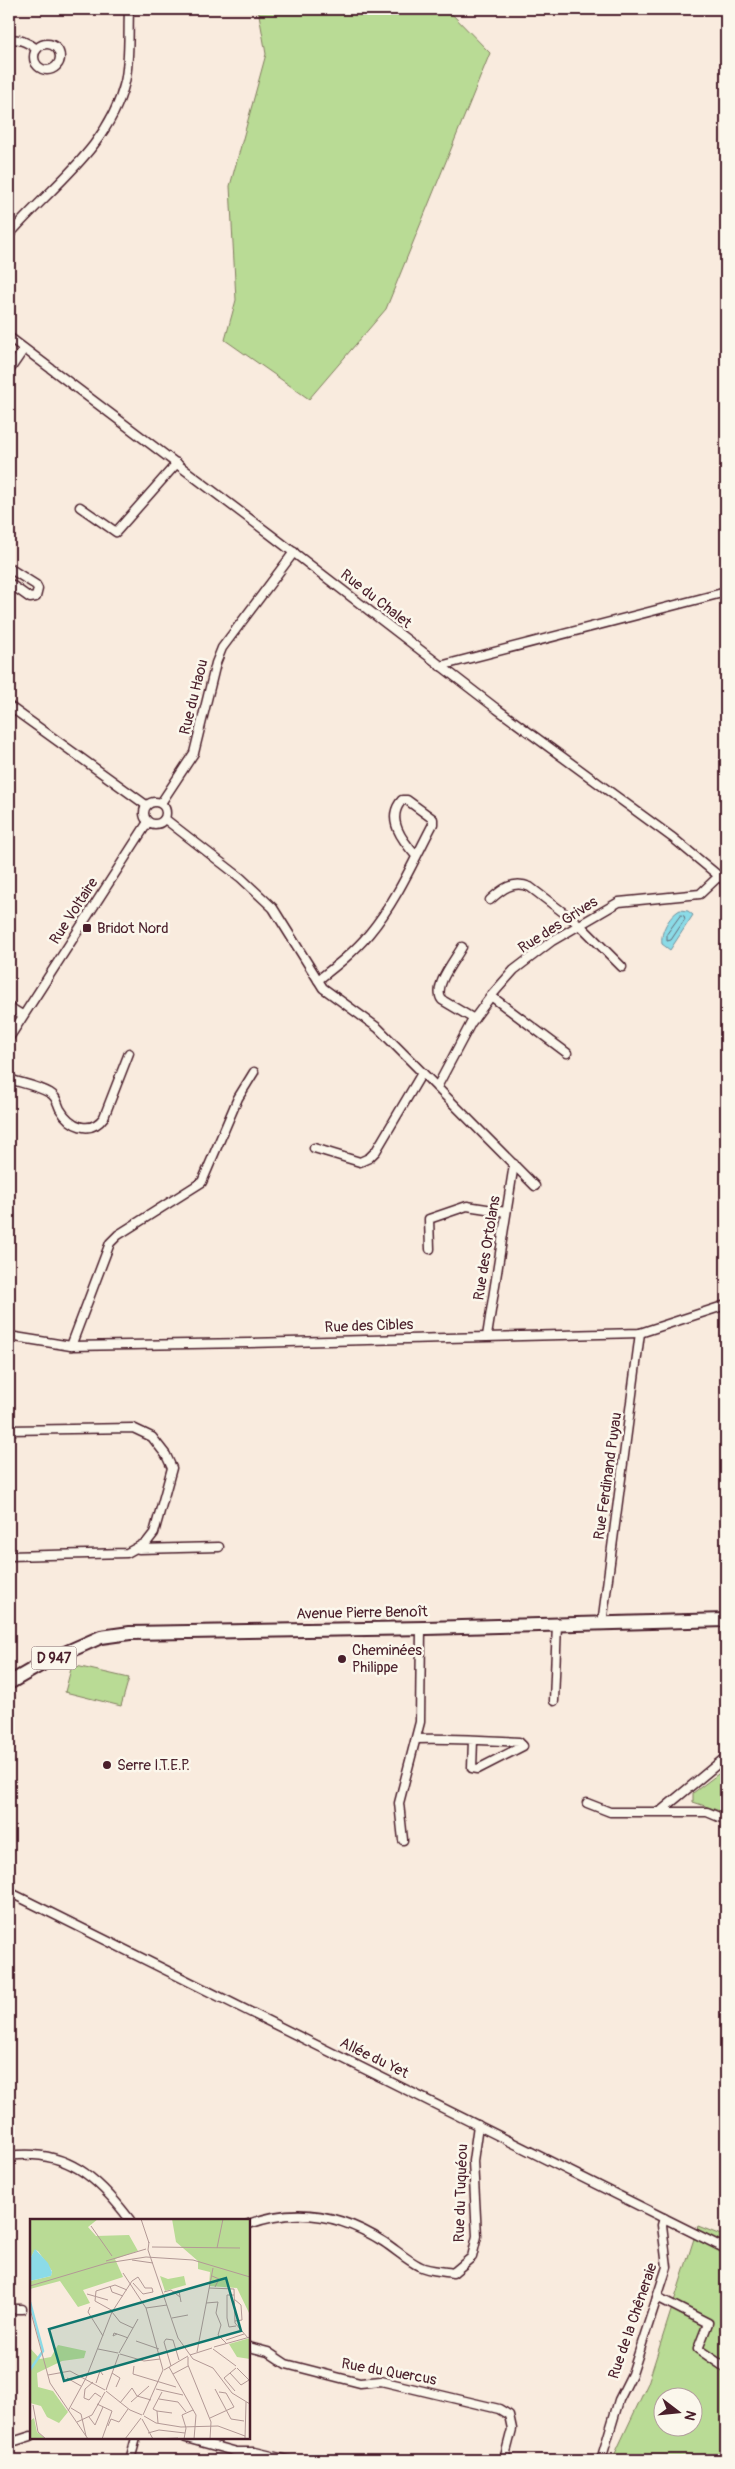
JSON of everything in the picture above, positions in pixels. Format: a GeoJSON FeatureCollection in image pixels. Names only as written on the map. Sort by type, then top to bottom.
{"type":"FeatureCollection","features":[{"type":"Feature","properties":{"kind":"main road","name":"Avenue Pierre Benoît"},"geometry":{"type":"LineString","coordinates":[[9,1683],[49,1660],[101,1637],[130,1633],[726,1620]]}},
{"type":"Feature","properties":{"kind":"street"},"geometry":{"type":"LineString","coordinates":[[9,235],[87,155],[112,120],[125,81],[129,9]]}},
{"type":"Feature","properties":{"kind":"street"},"geometry":{"type":"LineString","coordinates":[[9,40],[13,38],[37,49]]}},
{"type":"Feature","properties":{"kind":"street","name":"Rue du Chalet"},"geometry":{"type":"LineString","coordinates":[[9,338],[294,552],[440,666],[673,838],[726,882]]}},
{"type":"Feature","properties":{"kind":"street"},"geometry":{"type":"LineString","coordinates":[[9,371],[24,349]]}},
{"type":"Feature","properties":{"kind":"street"},"geometry":{"type":"LineString","coordinates":[[80,507],[116,532],[176,464]]}},
{"type":"Feature","properties":{"kind":"street","name":"Rue du Haou"},"geometry":{"type":"LineString","coordinates":[[161,803],[194,753],[219,655],[294,552]]}},
{"type":"Feature","properties":{"kind":"street"},"geometry":{"type":"LineString","coordinates":[[9,568],[36,585],[38,593],[36,597],[30,598],[9,583]]}},
{"type":"Feature","properties":{"kind":"street"},"geometry":{"type":"LineString","coordinates":[[440,666],[726,592]]}},
{"type":"Feature","properties":{"kind":"street"},"geometry":{"type":"LineString","coordinates":[[9,706],[146,805]]}},
{"type":"Feature","properties":{"kind":"street"},"geometry":{"type":"LineString","coordinates":[[318,980],[345,959],[370,933],[394,896],[416,856],[433,824],[433,818],[407,800],[402,800],[397,806],[394,820],[400,838],[416,856]]}},
{"type":"Feature","properties":{"kind":"street"},"geometry":{"type":"LineString","coordinates":[[154,801],[161,803],[166,810],[165,819],[157,824],[148,822],[144,813],[146,805],[154,801]]}},
{"type":"Feature","properties":{"kind":"street"},"geometry":{"type":"LineString","coordinates":[[165,819],[241,878],[273,908],[323,988],[378,1028],[535,1186]]}},
{"type":"Feature","properties":{"kind":"street","name":"Rue Voltaire"},"geometry":{"type":"LineString","coordinates":[[9,1038],[22,1015],[148,822]]}},
{"type":"Feature","properties":{"kind":"street","name":"Rue des Grives"},"geometry":{"type":"LineString","coordinates":[[437,1087],[474,1019],[491,996],[514,970],[552,941],[581,926],[619,902],[700,894],[720,876]]}},
{"type":"Feature","properties":{"kind":"street"},"geometry":{"type":"LineString","coordinates":[[490,900],[504,887],[523,884],[530,887],[581,926],[622,967]]}},
{"type":"Feature","properties":{"kind":"street"},"geometry":{"type":"LineString","coordinates":[[462,947],[438,988],[439,996],[442,1000],[474,1019]]}},
{"type":"Feature","properties":{"kind":"street"},"geometry":{"type":"LineString","coordinates":[[491,996],[567,1053]]}},
{"type":"Feature","properties":{"kind":"street"},"geometry":{"type":"LineString","coordinates":[[9,1007],[22,1015]]}},
{"type":"Feature","properties":{"kind":"street"},"geometry":{"type":"LineString","coordinates":[[9,1079],[49,1092],[56,1098],[60,1108],[70,1121],[80,1127],[87,1128],[99,1123],[104,1117],[129,1052]]}},
{"type":"Feature","properties":{"kind":"street"},"geometry":{"type":"LineString","coordinates":[[71,1346],[110,1243],[118,1235],[202,1182],[238,1098],[254,1072]]}},
{"type":"Feature","properties":{"kind":"street"},"geometry":{"type":"LineString","coordinates":[[314,1148],[360,1162],[369,1158],[376,1151],[422,1073]]}},
{"type":"Feature","properties":{"kind":"street","name":"Rue des Ortolans"},"geometry":{"type":"LineString","coordinates":[[487,1336],[514,1164]]}},
{"type":"Feature","properties":{"kind":"street"},"geometry":{"type":"LineString","coordinates":[[430,1249],[429,1219],[467,1206],[506,1212]]}},
{"type":"Feature","properties":{"kind":"street","name":"Rue des Cibles"},"geometry":{"type":"LineString","coordinates":[[9,1336],[71,1346],[640,1332],[726,1305]]}},
{"type":"Feature","properties":{"kind":"street","name":"Rue Ferdinand Puyau"},"geometry":{"type":"LineString","coordinates":[[602,1624],[640,1332]]}},
{"type":"Feature","properties":{"kind":"street"},"geometry":{"type":"LineString","coordinates":[[9,1430],[133,1428],[152,1437],[166,1455],[172,1468],[159,1522],[148,1542],[139,1548],[127,1553],[9,1556]]}},
{"type":"Feature","properties":{"kind":"street"},"geometry":{"type":"LineString","coordinates":[[139,1548],[218,1547]]}},
{"type":"Feature","properties":{"kind":"street"},"geometry":{"type":"LineString","coordinates":[[554,1701],[557,1624]]}},
{"type":"Feature","properties":{"kind":"street"},"geometry":{"type":"LineString","coordinates":[[402,1840],[399,1803],[420,1722],[421,1628]]}},
{"type":"Feature","properties":{"kind":"street"},"geometry":{"type":"LineString","coordinates":[[416,1739],[473,1740],[519,1742],[523,1746],[478,1769],[472,1768],[473,1740]]}},
{"type":"Feature","properties":{"kind":"street"},"geometry":{"type":"LineString","coordinates":[[662,1810],[726,1757]]}},
{"type":"Feature","properties":{"kind":"street"},"geometry":{"type":"LineString","coordinates":[[587,1803],[610,1812],[662,1810],[707,1812],[726,1820]]}},
{"type":"Feature","properties":{"kind":"street","name":"Allée du Yet"},"geometry":{"type":"LineString","coordinates":[[9,1892],[726,2249]]}},
{"type":"Feature","properties":{"kind":"street","name":"Rue du Tuquéou"},"geometry":{"type":"LineString","coordinates":[[250,2224],[264,2218],[294,2213],[318,2215],[359,2227],[420,2268],[453,2273],[472,2257],[477,2236],[473,2161],[478,2125]]}},
{"type":"Feature","properties":{"kind":"street"},"geometry":{"type":"LineString","coordinates":[[9,2156],[27,2154],[46,2155],[73,2165],[108,2195],[129,2219]]}},
{"type":"Feature","properties":{"kind":"street","name":"Rue de la Chêneraie"},"geometry":{"type":"LineString","coordinates":[[601,2460],[619,2400],[632,2374],[668,2267],[662,2224],[664,2218]]}},
{"type":"Feature","properties":{"kind":"street"},"geometry":{"type":"LineString","coordinates":[[657,2298],[708,2323],[698,2349],[726,2368]]}},
{"type":"Feature","properties":{"kind":"street"},"geometry":{"type":"LineString","coordinates":[[9,2309],[22,2309]]}},
{"type":"Feature","properties":{"kind":"street","name":"Rue du Quercus"},"geometry":{"type":"LineString","coordinates":[[250,2347],[268,2352],[286,2364],[360,2383],[381,2382],[499,2410],[509,2415],[512,2429],[504,2460]]}},
{"type":"Feature","properties":{"kind":"street"},"geometry":{"type":"LineString","coordinates":[[9,2443],[30,2436]]}},
{"type":"Feature","properties":{"kind":"street"},"geometry":{"type":"LineString","coordinates":[[130,2460],[136,2439]]}},
{"type":"Feature","properties":{"kind":"street"},"geometry":{"type":"LineString","coordinates":[[190,2439],[237,2452],[255,2452],[288,2460]]}},
{"type":"Feature","properties":{"kind":"green space"},"geometry":{"type":"Polygon","coordinates":[[[258,9],[447,9],[490,53],[386,309],[309,399],[225,340],[236,300],[230,186],[266,54],[258,9]]]}},
{"type":"Feature","properties":{"kind":"green space"},"geometry":{"type":"Polygon","coordinates":[[[72,1665],[129,1678],[121,1706],[65,1692],[72,1665]]]}},
{"type":"Feature","properties":{"kind":"green space"},"geometry":{"type":"Polygon","coordinates":[[[726,1768],[726,1813],[693,1802],[693,1793],[726,1768]]]}},
{"type":"Feature","properties":{"kind":"green space"},"geometry":{"type":"Polygon","coordinates":[[[698,2226],[726,2237],[726,2460],[612,2460],[648,2383],[698,2226]]]}},
{"type":"Feature","properties":{"kind":"water"},"geometry":{"type":"Polygon","coordinates":[[[680,910],[688,911],[693,915],[670,950],[662,944],[662,934],[669,920],[680,910]]]}},
{"type":"Feature","properties":{"kind":"place","name":"Bridot Nord"},"geometry":{"type":"Point","coordinates":[87,928]}},
{"type":"Feature","properties":{"kind":"place","name":"Cheminées Philippe"},"geometry":{"type":"Point","coordinates":[342,1659]}},
{"type":"Feature","properties":{"kind":"place","name":"Serre I.T.E.P."},"geometry":{"type":"Point","coordinates":[107,1765]}}]}
